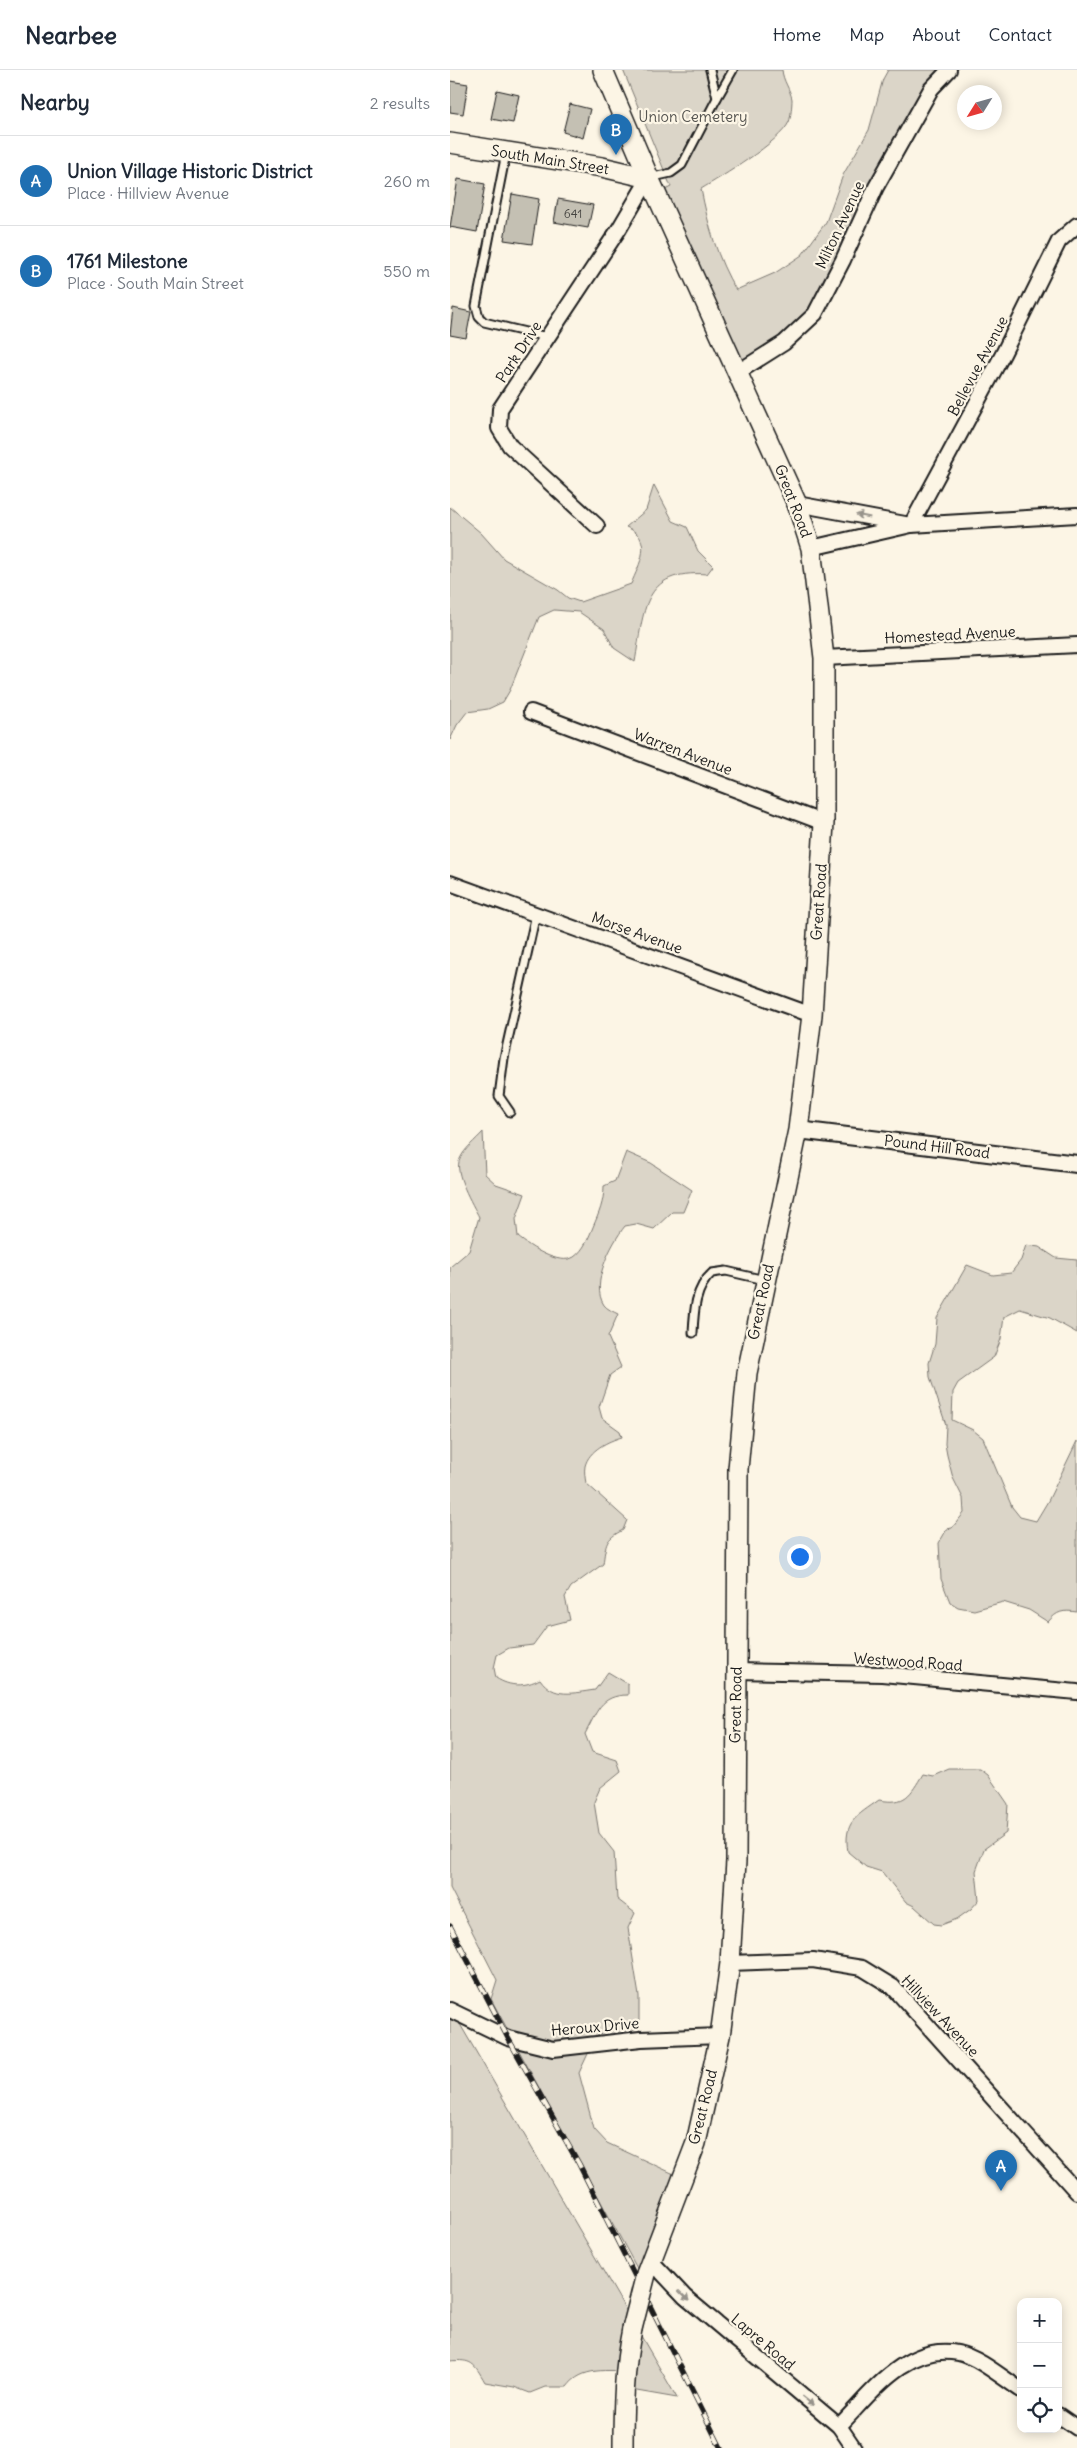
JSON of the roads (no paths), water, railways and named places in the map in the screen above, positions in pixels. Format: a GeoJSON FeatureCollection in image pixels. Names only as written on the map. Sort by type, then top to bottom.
{"type":"FeatureCollection","features":[{"type":"Feature","properties":{"kind":"main road","name":"Great Road"},"geometry":{"type":"LineString","coordinates":[[603,70],[649,178],[797,504],[811,548],[824,658],[824,822],[812,1015],[798,1130],[747,1373],[738,1469],[736,1861],[730,1963],[720,2036],[696,2143],[648,2267],[632,2329],[622,2405],[623,2448]]}},
{"type":"Feature","properties":{"kind":"main road","name":"South Main Street"},"geometry":{"type":"LineString","coordinates":[[450,143],[602,167],[649,178]]}},
{"type":"Feature","properties":{"kind":"street","name":"Milton Avenue"},"geometry":{"type":"LineString","coordinates":[[738,372],[784,343],[814,314],[843,260],[876,187],[931,89],[949,70]]}},
{"type":"Feature","properties":{"kind":"street","name":"Park Drive"},"geometry":{"type":"LineString","coordinates":[[597,526],[510,446],[499,428],[500,410],[619,229],[649,178]]}},
{"type":"Feature","properties":{"kind":"street","name":"Bellevue Avenue"},"geometry":{"type":"LineString","coordinates":[[911,525],[1003,354],[1059,241],[1077,224]]}},
{"type":"Feature","properties":{"kind":"street"},"geometry":{"type":"LineString","coordinates":[[797,504],[911,525]]}},
{"type":"Feature","properties":{"kind":"street"},"geometry":{"type":"LineString","coordinates":[[811,548],[911,525],[1077,515]]}},
{"type":"Feature","properties":{"kind":"street","name":"Homestead Avenue"},"geometry":{"type":"LineString","coordinates":[[824,658],[1077,645]]}},
{"type":"Feature","properties":{"kind":"street","name":"Warren Avenue"},"geometry":{"type":"LineString","coordinates":[[531,712],[824,822]]}},
{"type":"Feature","properties":{"kind":"street","name":"Morse Avenue"},"geometry":{"type":"LineString","coordinates":[[450,883],[812,1015]]}},
{"type":"Feature","properties":{"kind":"street","name":"Pound Hill Road"},"geometry":{"type":"LineString","coordinates":[[798,1130],[1077,1164]]}},
{"type":"Feature","properties":{"kind":"street","name":"Westwood Road"},"geometry":{"type":"LineString","coordinates":[[736,1671],[882,1674],[1077,1692]]}},
{"type":"Feature","properties":{"kind":"street","name":"Hillview Avenue"},"geometry":{"type":"LineString","coordinates":[[730,1963],[813,1960],[862,1968],[893,1987],[1077,2192]]}},
{"type":"Feature","properties":{"kind":"street","name":"Heroux Drive"},"geometry":{"type":"LineString","coordinates":[[450,2010],[508,2038],[553,2050],[641,2039],[720,2036]]}},
{"type":"Feature","properties":{"kind":"street","name":"Lapre Road"},"geometry":{"type":"LineString","coordinates":[[648,2267],[839,2426],[854,2448]]}},
{"type":"Feature","properties":{"kind":"street"},"geometry":{"type":"LineString","coordinates":[[839,2426],[899,2366],[925,2353],[958,2353],[985,2366],[1018,2388]]}},
{"type":"Feature","properties":{"kind":"street"},"geometry":{"type":"LineString","coordinates":[[1062,2419],[1077,2428]]}},
{"type":"Feature","properties":{"kind":"lane"},"geometry":{"type":"LineString","coordinates":[[710,70],[717,98]]}},
{"type":"Feature","properties":{"kind":"lane"},"geometry":{"type":"LineString","coordinates":[[649,178],[671,173],[682,165],[733,70]]}},
{"type":"Feature","properties":{"kind":"lane"},"geometry":{"type":"LineString","coordinates":[[506,153],[476,306],[479,317],[484,322],[548,338]]}},
{"type":"Feature","properties":{"kind":"lane"},"geometry":{"type":"LineString","coordinates":[[510,1112],[499,1096],[504,1058],[536,914]]}},
{"type":"Feature","properties":{"kind":"lane"},"geometry":{"type":"LineString","coordinates":[[693,1333],[699,1288],[712,1273],[726,1271],[766,1280]]}},
{"type":"Feature","properties":{"kind":"railway"},"geometry":{"type":"LineString","coordinates":[[450,1926],[508,2038],[579,2164],[721,2448]]}},
{"type":"Feature","properties":{"kind":"place","name":"1761 Milestone"},"geometry":{"type":"Point","coordinates":[616,155]}},
{"type":"Feature","properties":{"kind":"place","name":"Union Village Historic District"},"geometry":{"type":"Point","coordinates":[1001,2191]}},
{"type":"Feature","properties":{"kind":"park label","name":"Union Cemetery"},"geometry":{"type":"Point","coordinates":[693,117]}}]}
